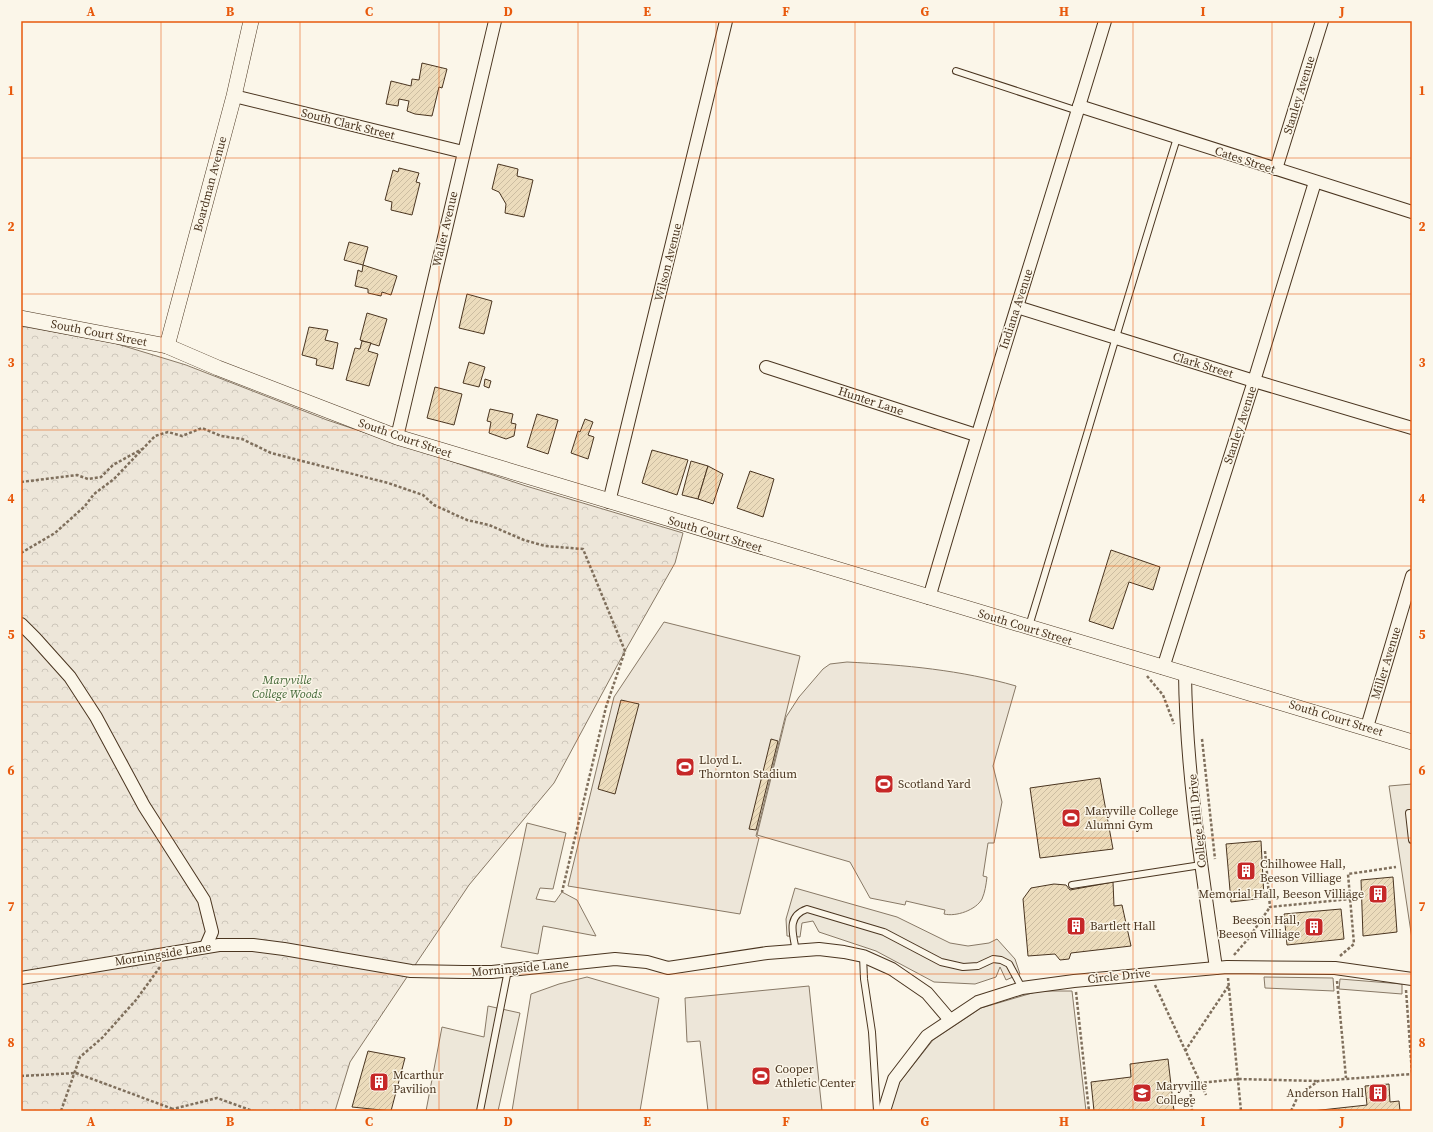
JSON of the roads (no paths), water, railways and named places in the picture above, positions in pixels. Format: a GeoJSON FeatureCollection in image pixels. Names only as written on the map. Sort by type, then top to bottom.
{"type":"FeatureCollection","features":[{"type":"Feature","properties":{"kind":"street","name":"Boardman Avenue"},"geometry":{"type":"LineString","coordinates":[[167,346],[234,96],[251,21]]}},
{"type":"Feature","properties":{"kind":"street","name":"Waller Avenue"},"geometry":{"type":"LineString","coordinates":[[397,437],[495,21]]}},
{"type":"Feature","properties":{"kind":"street","name":"Wilson Avenue"},"geometry":{"type":"LineString","coordinates":[[609,502],[726,21]]}},
{"type":"Feature","properties":{"kind":"street","name":"Indiana Avenue"},"geometry":{"type":"LineString","coordinates":[[929,598],[976,435],[1105,21]]}},
{"type":"Feature","properties":{"kind":"street","name":"Stanley Avenue"},"geometry":{"type":"LineString","coordinates":[[1276,169],[1322,21]]}},
{"type":"Feature","properties":{"kind":"street","name":"South Clark Street"},"geometry":{"type":"LineString","coordinates":[[234,96],[463,152]]}},
{"type":"Feature","properties":{"kind":"street","name":"Cates Street"},"geometry":{"type":"LineString","coordinates":[[1078,109],[1177,138],[1412,212]]}},
{"type":"Feature","properties":{"kind":"street","name":"Stanley Avenue"},"geometry":{"type":"LineString","coordinates":[[1156,666],[1254,381],[1315,182]]}},
{"type":"Feature","properties":{"kind":"street","name":"Clark Street"},"geometry":{"type":"LineString","coordinates":[[1017,307],[1254,381],[1412,428]]}},
{"type":"Feature","properties":{"kind":"street","name":"South Court Street"},"geometry":{"type":"LineString","coordinates":[[21,318],[167,346],[218,368],[397,437],[1028,628],[1367,727],[1412,742]]}},
{"type":"Feature","properties":{"kind":"street","name":"Hunter Lane"},"geometry":{"type":"LineString","coordinates":[[766,368],[976,435]]}},
{"type":"Feature","properties":{"kind":"street","name":"Miller Avenue"},"geometry":{"type":"LineString","coordinates":[[1367,727],[1412,576]]}},
{"type":"Feature","properties":{"kind":"street"},"geometry":{"type":"LineString","coordinates":[[21,624],[70,677],[87,704],[144,806],[177,855],[204,900],[212,932],[206,946]]}},
{"type":"Feature","properties":{"kind":"street","name":"College Hill Drive"},"geometry":{"type":"LineString","coordinates":[[1185,673],[1186,711],[1201,865],[1225,964]]}},
{"type":"Feature","properties":{"kind":"street","name":"Morningside Lane"},"geometry":{"type":"LineString","coordinates":[[21,978],[206,946],[253,945],[411,971],[492,972],[615,959],[647,962],[668,968],[819,949],[863,956],[892,969],[927,993],[950,1020]]}},
{"type":"Feature","properties":{"kind":"street","name":"Circle Drive"},"geometry":{"type":"LineString","coordinates":[[884,1111],[894,1079],[927,1036],[978,1002],[1022,988],[1037,985],[1225,964],[1337,963],[1409,978]]}},
{"type":"Feature","properties":{"kind":"lane"},"geometry":{"type":"LineString","coordinates":[[956,71],[1078,109]]}},
{"type":"Feature","properties":{"kind":"lane"},"geometry":{"type":"LineString","coordinates":[[1028,628],[1091,424],[1114,337],[1177,138]]}},
{"type":"Feature","properties":{"kind":"lane"},"geometry":{"type":"LineString","coordinates":[[1412,813],[1409,813],[1412,840]]}},
{"type":"Feature","properties":{"kind":"lane"},"geometry":{"type":"LineString","coordinates":[[1072,885],[1201,865]]}},
{"type":"Feature","properties":{"kind":"lane"},"geometry":{"type":"LineString","coordinates":[[796,951],[792,928],[793,920],[798,912],[807,909],[884,932],[941,962],[963,967],[978,966],[993,959],[1001,960],[1009,964],[1022,988]]}},
{"type":"Feature","properties":{"kind":"lane"},"geometry":{"type":"LineString","coordinates":[[863,956],[864,979],[872,1039],[877,1111]]}},
{"type":"Feature","properties":{"kind":"lane"},"geometry":{"type":"LineString","coordinates":[[480,1111],[508,970]]}},
{"type":"Feature","properties":{"kind":"place","name":"Lloyd L. Thornton Stadium"},"geometry":{"type":"Point","coordinates":[685,767]}},
{"type":"Feature","properties":{"kind":"place","name":"Scotland Yard"},"geometry":{"type":"Point","coordinates":[884,784]}},
{"type":"Feature","properties":{"kind":"place","name":"Maryville College Alumni Gym"},"geometry":{"type":"Point","coordinates":[1071,818]}},
{"type":"Feature","properties":{"kind":"place","name":"Chilhowee Hall, Beeson Villiage"},"geometry":{"type":"Point","coordinates":[1246,871]}},
{"type":"Feature","properties":{"kind":"place","name":"Memorial Hall, Beeson Villiage"},"geometry":{"type":"Point","coordinates":[1378,894]}},
{"type":"Feature","properties":{"kind":"place","name":"Bartlett Hall"},"geometry":{"type":"Point","coordinates":[1076,926]}},
{"type":"Feature","properties":{"kind":"place","name":"Beeson Hall, Beeson Villiage"},"geometry":{"type":"Point","coordinates":[1314,927]}},
{"type":"Feature","properties":{"kind":"place","name":"Cooper Athletic Center"},"geometry":{"type":"Point","coordinates":[761,1076]}},
{"type":"Feature","properties":{"kind":"place","name":"Mcarthur Pavilion"},"geometry":{"type":"Point","coordinates":[379,1082]}},
{"type":"Feature","properties":{"kind":"place","name":"Maryville College"},"geometry":{"type":"Point","coordinates":[1142,1093]}},
{"type":"Feature","properties":{"kind":"place","name":"Anderson Hall"},"geometry":{"type":"Point","coordinates":[1378,1093]}},
{"type":"Feature","properties":{"kind":"park label","name":"Maryville College Woods"},"geometry":{"type":"Point","coordinates":[287,687]}}]}
